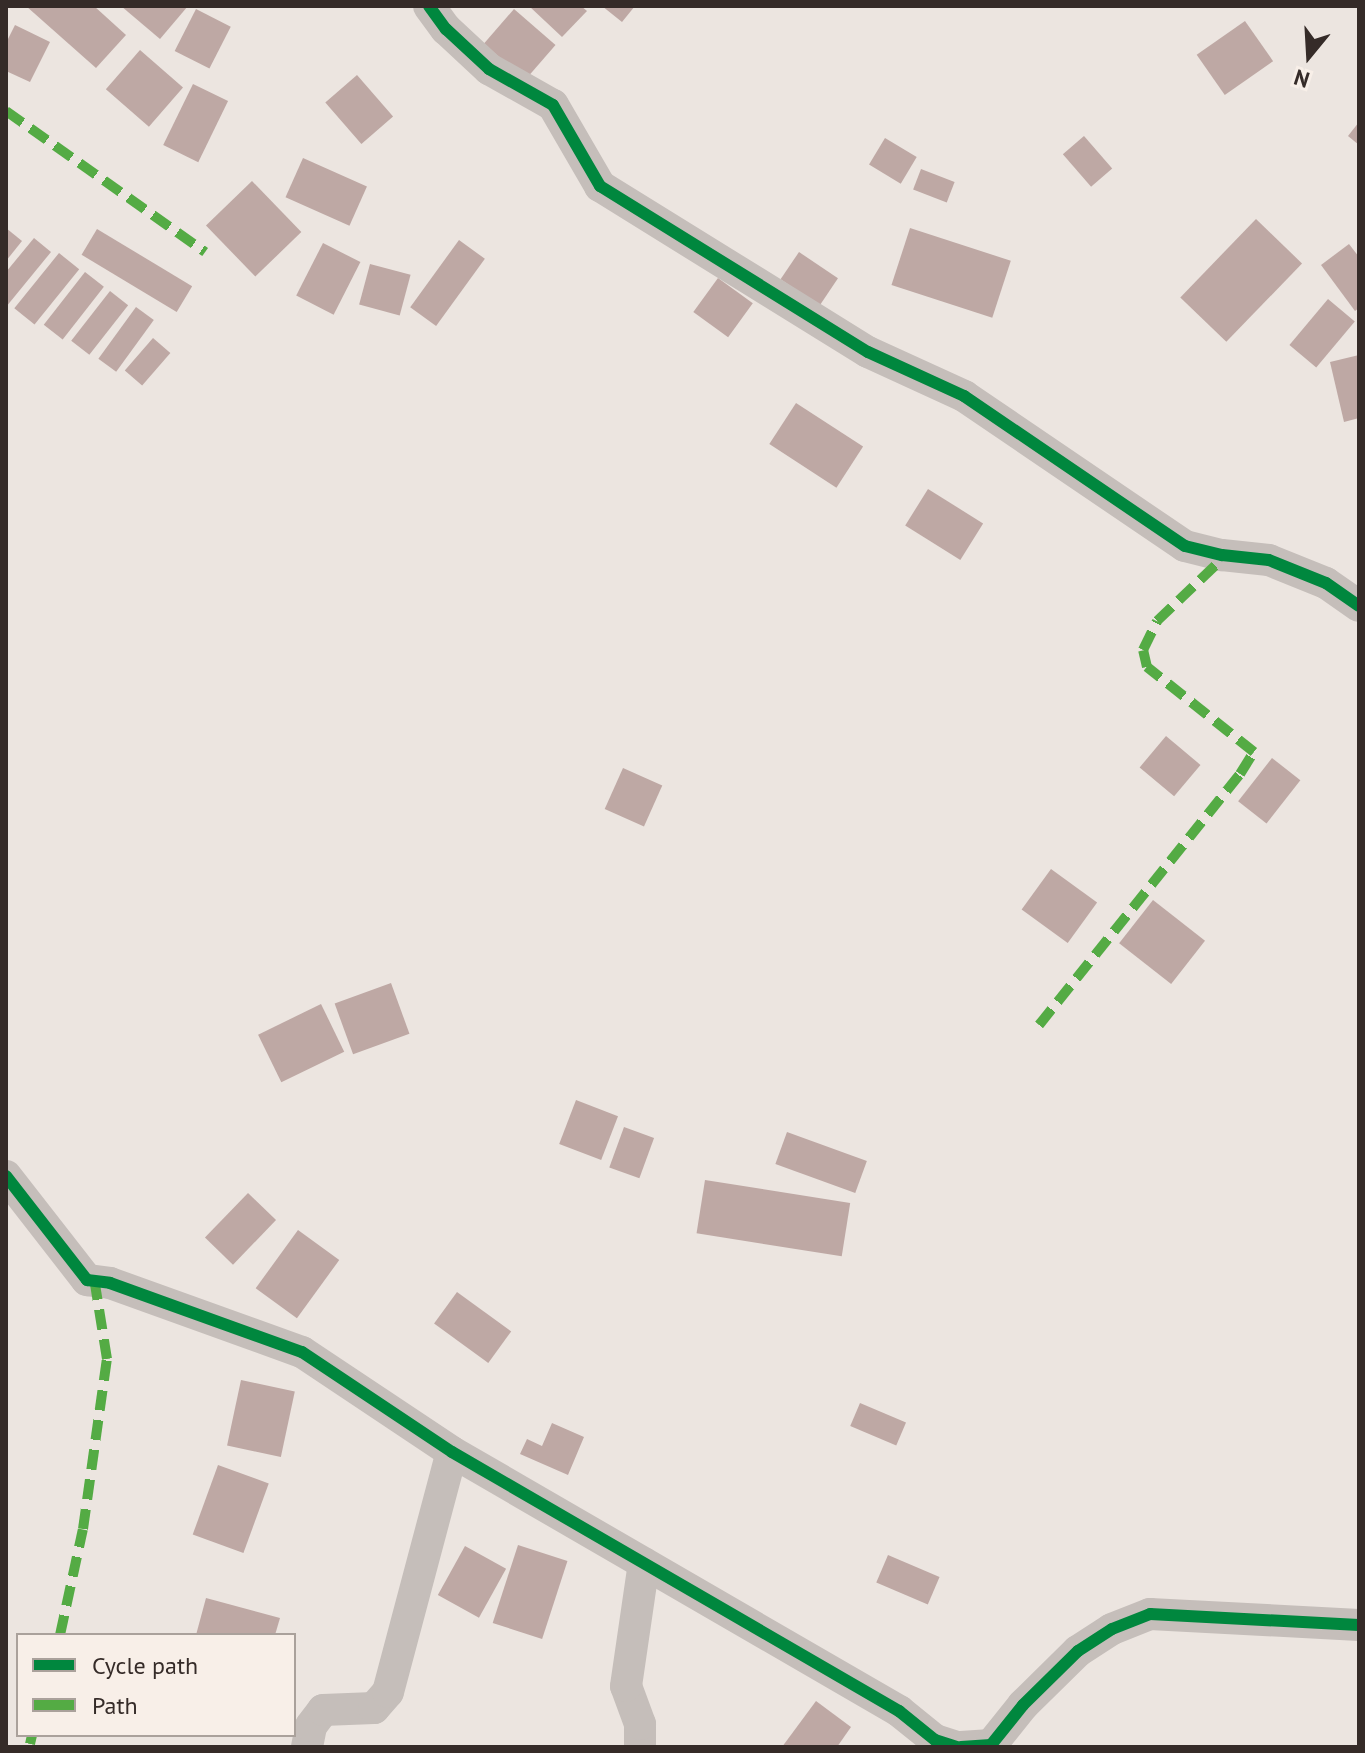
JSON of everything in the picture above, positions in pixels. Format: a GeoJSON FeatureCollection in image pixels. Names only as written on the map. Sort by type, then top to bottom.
{"type":"FeatureCollection","features":[{"type":"Feature","properties":{"kind":"street"},"geometry":{"type":"LineString","coordinates":[[429,6],[446,29],[489,69],[553,105],[600,186],[868,352],[964,396],[1185,546],[1222,555],[1269,560],[1326,583],[1359,606]]}},
{"type":"Feature","properties":{"kind":"street"},"geometry":{"type":"LineString","coordinates":[[6,1176],[87,1280],[110,1283],[302,1352],[452,1452],[899,1711],[935,1740],[975,1746],[1023,1705],[1078,1651],[1112,1629],[1150,1614],[1359,1625]]}},
{"type":"Feature","properties":{"kind":"street"},"geometry":{"type":"LineString","coordinates":[[307,1747],[311,1726],[323,1710],[374,1708],[388,1692],[452,1452]]}},
{"type":"Feature","properties":{"kind":"street"},"geometry":{"type":"LineString","coordinates":[[640,1747],[640,1724],[626,1686],[644,1563]]}},
{"type":"Feature","properties":{"kind":"building"},"geometry":{"type":"Polygon","coordinates":[[[26,6],[94,6],[126,35],[96,68],[26,6]]]}},
{"type":"Feature","properties":{"kind":"building"},"geometry":{"type":"Polygon","coordinates":[[[121,6],[188,6],[160,39],[121,6]]]}},
{"type":"Feature","properties":{"kind":"building"},"geometry":{"type":"Polygon","coordinates":[[[529,6],[581,6],[587,11],[562,37],[529,6]]]}},
{"type":"Feature","properties":{"kind":"building"},"geometry":{"type":"Polygon","coordinates":[[[602,6],[635,6],[622,22],[602,6]]]}},
{"type":"Feature","properties":{"kind":"building"},"geometry":{"type":"Polygon","coordinates":[[[196,9],[231,27],[209,69],[175,51],[196,9]]]}},
{"type":"Feature","properties":{"kind":"building"},"geometry":{"type":"Polygon","coordinates":[[[514,9],[556,45],[525,80],[484,44],[514,9]]]}},
{"type":"Feature","properties":{"kind":"building"},"geometry":{"type":"Polygon","coordinates":[[[1245,21],[1273,61],[1225,95],[1197,55],[1245,21]]]}},
{"type":"Feature","properties":{"kind":"building"},"geometry":{"type":"Polygon","coordinates":[[[15,25],[50,42],[30,82],[6,71],[6,43],[15,25]]]}},
{"type":"Feature","properties":{"kind":"building"},"geometry":{"type":"Polygon","coordinates":[[[140,50],[183,87],[149,127],[106,89],[140,50]]]}},
{"type":"Feature","properties":{"kind":"building"},"geometry":{"type":"Polygon","coordinates":[[[357,75],[393,117],[361,144],[325,103],[357,75]]]}},
{"type":"Feature","properties":{"kind":"building"},"geometry":{"type":"Polygon","coordinates":[[[193,84],[228,101],[198,162],[163,145],[193,84]]]}},
{"type":"Feature","properties":{"kind":"building"},"geometry":{"type":"Polygon","coordinates":[[[1359,122],[1359,145],[1348,136],[1359,122]]]}},
{"type":"Feature","properties":{"kind":"building"},"geometry":{"type":"Polygon","coordinates":[[[1084,136],[1112,168],[1091,187],[1063,154],[1084,136]]]}},
{"type":"Feature","properties":{"kind":"building"},"geometry":{"type":"Polygon","coordinates":[[[885,138],[917,157],[901,184],[869,165],[885,138]]]}},
{"type":"Feature","properties":{"kind":"building"},"geometry":{"type":"Polygon","coordinates":[[[303,158],[367,186],[349,226],[286,197],[303,158]]]}},
{"type":"Feature","properties":{"kind":"building"},"geometry":{"type":"Polygon","coordinates":[[[921,169],[955,182],[947,202],[913,190],[921,169]]]}},
{"type":"Feature","properties":{"kind":"building"},"geometry":{"type":"Polygon","coordinates":[[[252,181],[301,232],[255,277],[206,225],[252,181]]]}},
{"type":"Feature","properties":{"kind":"building"},"geometry":{"type":"Polygon","coordinates":[[[1256,219],[1302,263],[1226,342],[1180,297],[1256,219]]]}},
{"type":"Feature","properties":{"kind":"building"},"geometry":{"type":"Polygon","coordinates":[[[6,228],[22,241],[6,261],[6,228]]]}},
{"type":"Feature","properties":{"kind":"building"},"geometry":{"type":"Polygon","coordinates":[[[910,228],[1011,261],[992,318],[891,285],[910,228]]]}},
{"type":"Feature","properties":{"kind":"building"},"geometry":{"type":"Polygon","coordinates":[[[97,229],[192,286],[177,312],[82,255],[97,229]]]}},
{"type":"Feature","properties":{"kind":"building"},"geometry":{"type":"Polygon","coordinates":[[[34,238],[51,252],[6,307],[6,272],[34,238]]]}},
{"type":"Feature","properties":{"kind":"building"},"geometry":{"type":"Polygon","coordinates":[[[459,240],[485,259],[436,326],[410,307],[459,240]]]}},
{"type":"Feature","properties":{"kind":"building"},"geometry":{"type":"Polygon","coordinates":[[[323,243],[360,262],[334,315],[296,296],[323,243]]]}},
{"type":"Feature","properties":{"kind":"building"},"geometry":{"type":"Polygon","coordinates":[[[1349,244],[1359,257],[1359,308],[1355,311],[1321,265],[1349,244]]]}},
{"type":"Feature","properties":{"kind":"building"},"geometry":{"type":"Polygon","coordinates":[[[799,252],[838,278],[820,306],[781,279],[799,252]]]}},
{"type":"Feature","properties":{"kind":"building"},"geometry":{"type":"Polygon","coordinates":[[[59,253],[79,269],[35,325],[14,308],[59,253]]]}},
{"type":"Feature","properties":{"kind":"building"},"geometry":{"type":"Polygon","coordinates":[[[370,264],[411,275],[400,315],[359,305],[370,264]]]}},
{"type":"Feature","properties":{"kind":"building"},"geometry":{"type":"Polygon","coordinates":[[[85,272],[104,287],[63,340],[44,325],[85,272]]]}},
{"type":"Feature","properties":{"kind":"building"},"geometry":{"type":"Polygon","coordinates":[[[718,278],[753,303],[728,337],[693,312],[718,278]]]}},
{"type":"Feature","properties":{"kind":"building"},"geometry":{"type":"Polygon","coordinates":[[[110,291],[128,305],[89,355],[71,341],[110,291]]]}},
{"type":"Feature","properties":{"kind":"building"},"geometry":{"type":"Polygon","coordinates":[[[1328,299],[1355,321],[1316,367],[1289,345],[1328,299]]]}},
{"type":"Feature","properties":{"kind":"building"},"geometry":{"type":"Polygon","coordinates":[[[136,307],[154,320],[116,372],[98,359],[136,307]]]}},
{"type":"Feature","properties":{"kind":"building"},"geometry":{"type":"Polygon","coordinates":[[[153,338],[170,353],[142,386],[125,370],[153,338]]]}},
{"type":"Feature","properties":{"kind":"building"},"geometry":{"type":"Polygon","coordinates":[[[1359,355],[1359,418],[1344,422],[1330,362],[1359,355]]]}},
{"type":"Feature","properties":{"kind":"building"},"geometry":{"type":"Polygon","coordinates":[[[796,403],[863,447],[836,488],[769,444],[796,403]]]}},
{"type":"Feature","properties":{"kind":"building"},"geometry":{"type":"Polygon","coordinates":[[[928,489],[983,523],[960,560],[905,525],[928,489]]]}},
{"type":"Feature","properties":{"kind":"building"},"geometry":{"type":"Polygon","coordinates":[[[1166,736],[1200,765],[1174,796],[1140,767],[1166,736]]]}},
{"type":"Feature","properties":{"kind":"building"},"geometry":{"type":"Polygon","coordinates":[[[1272,758],[1300,780],[1267,824],[1238,801],[1272,758]]]}},
{"type":"Feature","properties":{"kind":"building"},"geometry":{"type":"Polygon","coordinates":[[[623,768],[662,785],[644,827],[605,809],[623,768]]]}},
{"type":"Feature","properties":{"kind":"building"},"geometry":{"type":"Polygon","coordinates":[[[1051,869],[1097,903],[1068,943],[1022,909],[1051,869]]]}},
{"type":"Feature","properties":{"kind":"building"},"geometry":{"type":"Polygon","coordinates":[[[1153,900],[1205,941],[1171,984],[1119,943],[1153,900]]]}},
{"type":"Feature","properties":{"kind":"building"},"geometry":{"type":"Polygon","coordinates":[[[391,983],[409,1034],[353,1054],[335,1004],[391,983]]]}},
{"type":"Feature","properties":{"kind":"building"},"geometry":{"type":"Polygon","coordinates":[[[321,1004],[344,1052],[281,1082],[258,1035],[321,1004]]]}},
{"type":"Feature","properties":{"kind":"building"},"geometry":{"type":"Polygon","coordinates":[[[576,1100],[618,1116],[601,1160],[559,1144],[576,1100]]]}},
{"type":"Feature","properties":{"kind":"building"},"geometry":{"type":"Polygon","coordinates":[[[624,1127],[654,1138],[639,1178],[609,1167],[624,1127]]]}},
{"type":"Feature","properties":{"kind":"building"},"geometry":{"type":"Polygon","coordinates":[[[787,1132],[867,1161],[855,1193],[775,1164],[787,1132]]]}},
{"type":"Feature","properties":{"kind":"building"},"geometry":{"type":"Polygon","coordinates":[[[705,1180],[850,1203],[842,1256],[697,1233],[705,1180]]]}},
{"type":"Feature","properties":{"kind":"building"},"geometry":{"type":"Polygon","coordinates":[[[248,1193],[276,1220],[233,1265],[205,1238],[248,1193]]]}},
{"type":"Feature","properties":{"kind":"building"},"geometry":{"type":"Polygon","coordinates":[[[298,1230],[339,1260],[297,1318],[256,1288],[298,1230]]]}},
{"type":"Feature","properties":{"kind":"building"},"geometry":{"type":"Polygon","coordinates":[[[457,1292],[511,1331],[488,1363],[434,1324],[457,1292]]]}},
{"type":"Feature","properties":{"kind":"building"},"geometry":{"type":"Polygon","coordinates":[[[241,1380],[295,1391],[281,1457],[227,1446],[241,1380]]]}},
{"type":"Feature","properties":{"kind":"building"},"geometry":{"type":"Polygon","coordinates":[[[860,1403],[906,1423],[896,1446],[850,1426],[860,1403]]]}},
{"type":"Feature","properties":{"kind":"building"},"geometry":{"type":"Polygon","coordinates":[[[552,1423],[584,1437],[568,1475],[520,1454],[527,1439],[542,1446],[552,1423]]]}},
{"type":"Feature","properties":{"kind":"building"},"geometry":{"type":"Polygon","coordinates":[[[218,1465],[269,1483],[243,1553],[193,1535],[218,1465]]]}},
{"type":"Feature","properties":{"kind":"building"},"geometry":{"type":"Polygon","coordinates":[[[518,1545],[567,1561],[542,1639],[493,1623],[518,1545]]]}},
{"type":"Feature","properties":{"kind":"building"},"geometry":{"type":"Polygon","coordinates":[[[465,1546],[506,1569],[479,1618],[438,1595],[465,1546]]]}},
{"type":"Feature","properties":{"kind":"building"},"geometry":{"type":"Polygon","coordinates":[[[888,1555],[940,1577],[928,1604],[876,1583],[888,1555]]]}},
{"type":"Feature","properties":{"kind":"building"},"geometry":{"type":"Polygon","coordinates":[[[206,1598],[280,1618],[276,1633],[197,1633],[206,1598]]]}},
{"type":"Feature","properties":{"kind":"building"},"geometry":{"type":"Polygon","coordinates":[[[816,1701],[851,1727],[837,1747],[782,1747],[816,1701]]]}},
{"type":"Feature","properties":{"kind":"marked path"},"geometry":{"type":"LineString","coordinates":[[6,111],[205,252]]}},
{"type":"Feature","properties":{"kind":"marked path"},"geometry":{"type":"LineString","coordinates":[[1039,1025],[1240,774],[1254,752],[1147,667],[1143,650],[1157,621],[1219,562]]}},
{"type":"Feature","properties":{"kind":"marked path"},"geometry":{"type":"LineString","coordinates":[[60,1633],[83,1529],[107,1359],[95,1284]]}},
{"type":"Feature","properties":{"kind":"marked path"},"geometry":{"type":"LineString","coordinates":[[30,1744],[32,1737]]}},
{"type":"Feature","properties":{"kind":"cycle path"},"geometry":{"type":"LineString","coordinates":[[429,6],[446,29],[489,69],[553,105],[600,186],[868,352],[964,396],[1185,546],[1222,555],[1269,560],[1326,583],[1359,606]]}},
{"type":"Feature","properties":{"kind":"cycle path"},"geometry":{"type":"LineString","coordinates":[[6,1176],[87,1280],[110,1283],[302,1352],[452,1452],[899,1711],[935,1740],[956,1747]]}},
{"type":"Feature","properties":{"kind":"cycle path"},"geometry":{"type":"LineString","coordinates":[[961,1747],[991,1745],[1023,1705],[1078,1651],[1112,1629],[1150,1614],[1359,1625]]}}]}
